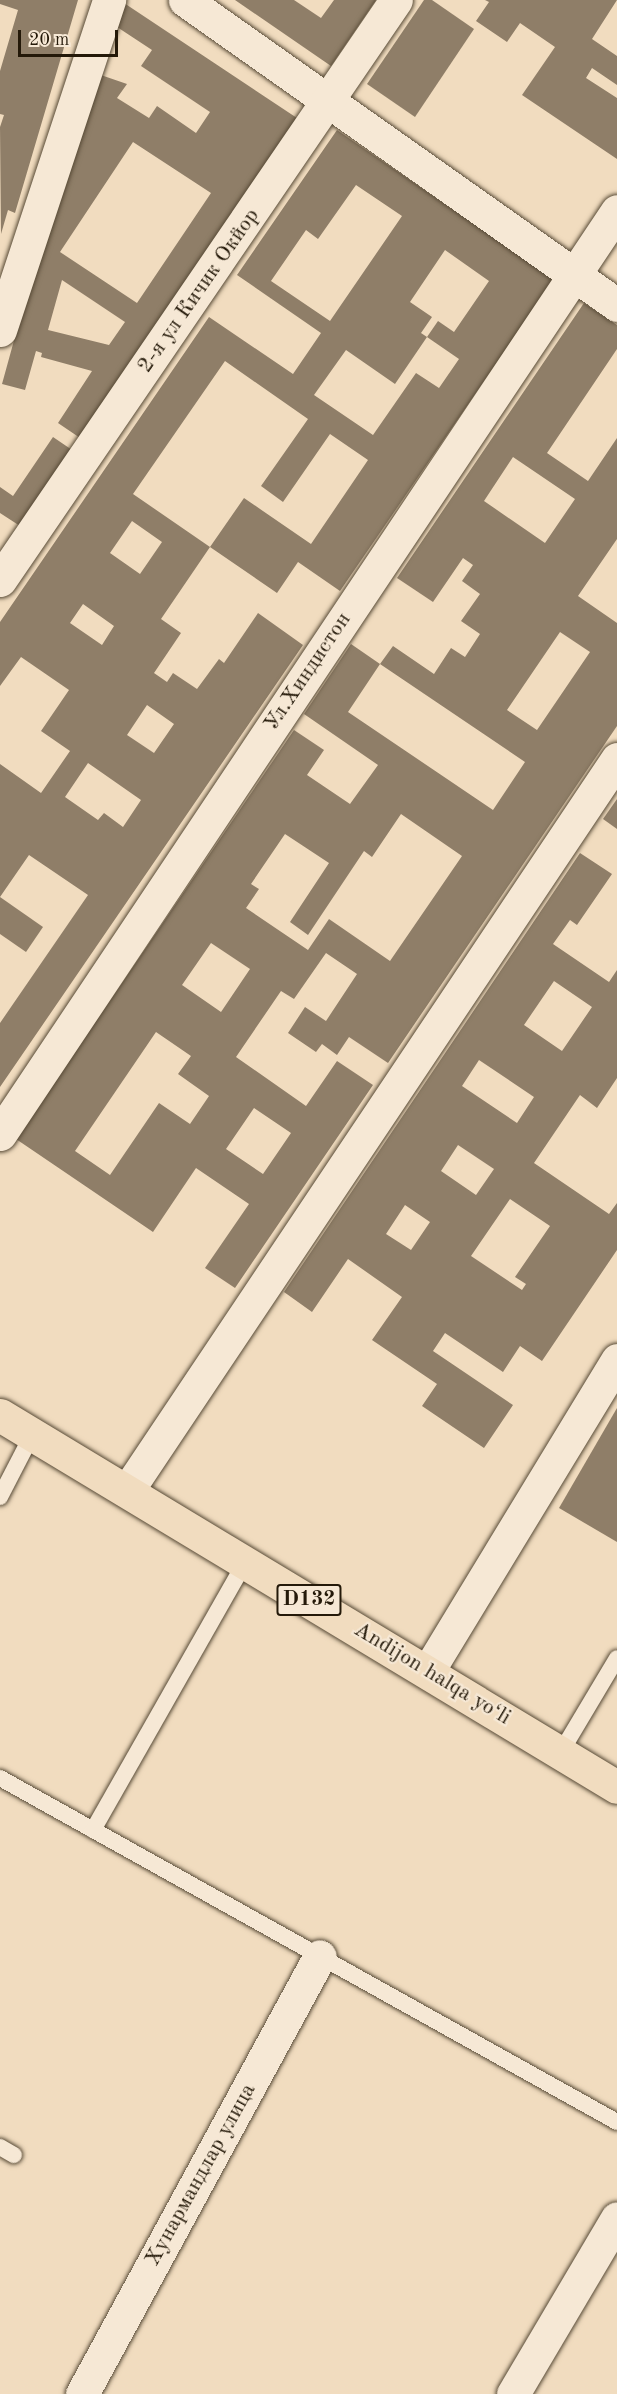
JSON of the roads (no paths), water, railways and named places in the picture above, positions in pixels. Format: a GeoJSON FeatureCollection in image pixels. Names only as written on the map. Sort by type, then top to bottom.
{"type":"FeatureCollection","features":[{"type":"Feature","properties":{"kind":"highway","name":"Andijon halqa yo‘li"},"geometry":{"type":"LineString","coordinates":[[0,1415],[617,1787]]}},
{"type":"Feature","properties":{"kind":"street"},"geometry":{"type":"LineString","coordinates":[[0,330],[109,0]]}},
{"type":"Feature","properties":{"kind":"street"},"geometry":{"type":"LineString","coordinates":[[185,0],[617,305]]}},
{"type":"Feature","properties":{"kind":"street","name":"2-я ул Кичик Окйор"},"geometry":{"type":"LineString","coordinates":[[0,580],[396,0]]}},
{"type":"Feature","properties":{"kind":"street","name":"Ул.Хиндистон"},"geometry":{"type":"LineString","coordinates":[[0,1134],[617,211]]}},
{"type":"Feature","properties":{"kind":"street"},"geometry":{"type":"LineString","coordinates":[[127,1491],[617,759]]}},
{"type":"Feature","properties":{"kind":"street"},"geometry":{"type":"LineString","coordinates":[[428,1671],[617,1360]]}},
{"type":"Feature","properties":{"kind":"street","name":"Хунармандлар улица"},"geometry":{"type":"LineString","coordinates":[[82,2394],[320,1956]]}},
{"type":"Feature","properties":{"kind":"street"},"geometry":{"type":"LineString","coordinates":[[513,2394],[617,2218]]}},
{"type":"Feature","properties":{"kind":"lane"},"geometry":{"type":"LineString","coordinates":[[0,1497],[32,1435]]}},
{"type":"Feature","properties":{"kind":"lane"},"geometry":{"type":"LineString","coordinates":[[93,1830],[245,1562]]}},
{"type":"Feature","properties":{"kind":"lane"},"geometry":{"type":"LineString","coordinates":[[561,1752],[617,1658]]}},
{"type":"Feature","properties":{"kind":"lane"},"geometry":{"type":"LineString","coordinates":[[0,1778],[617,2121]]}}]}
